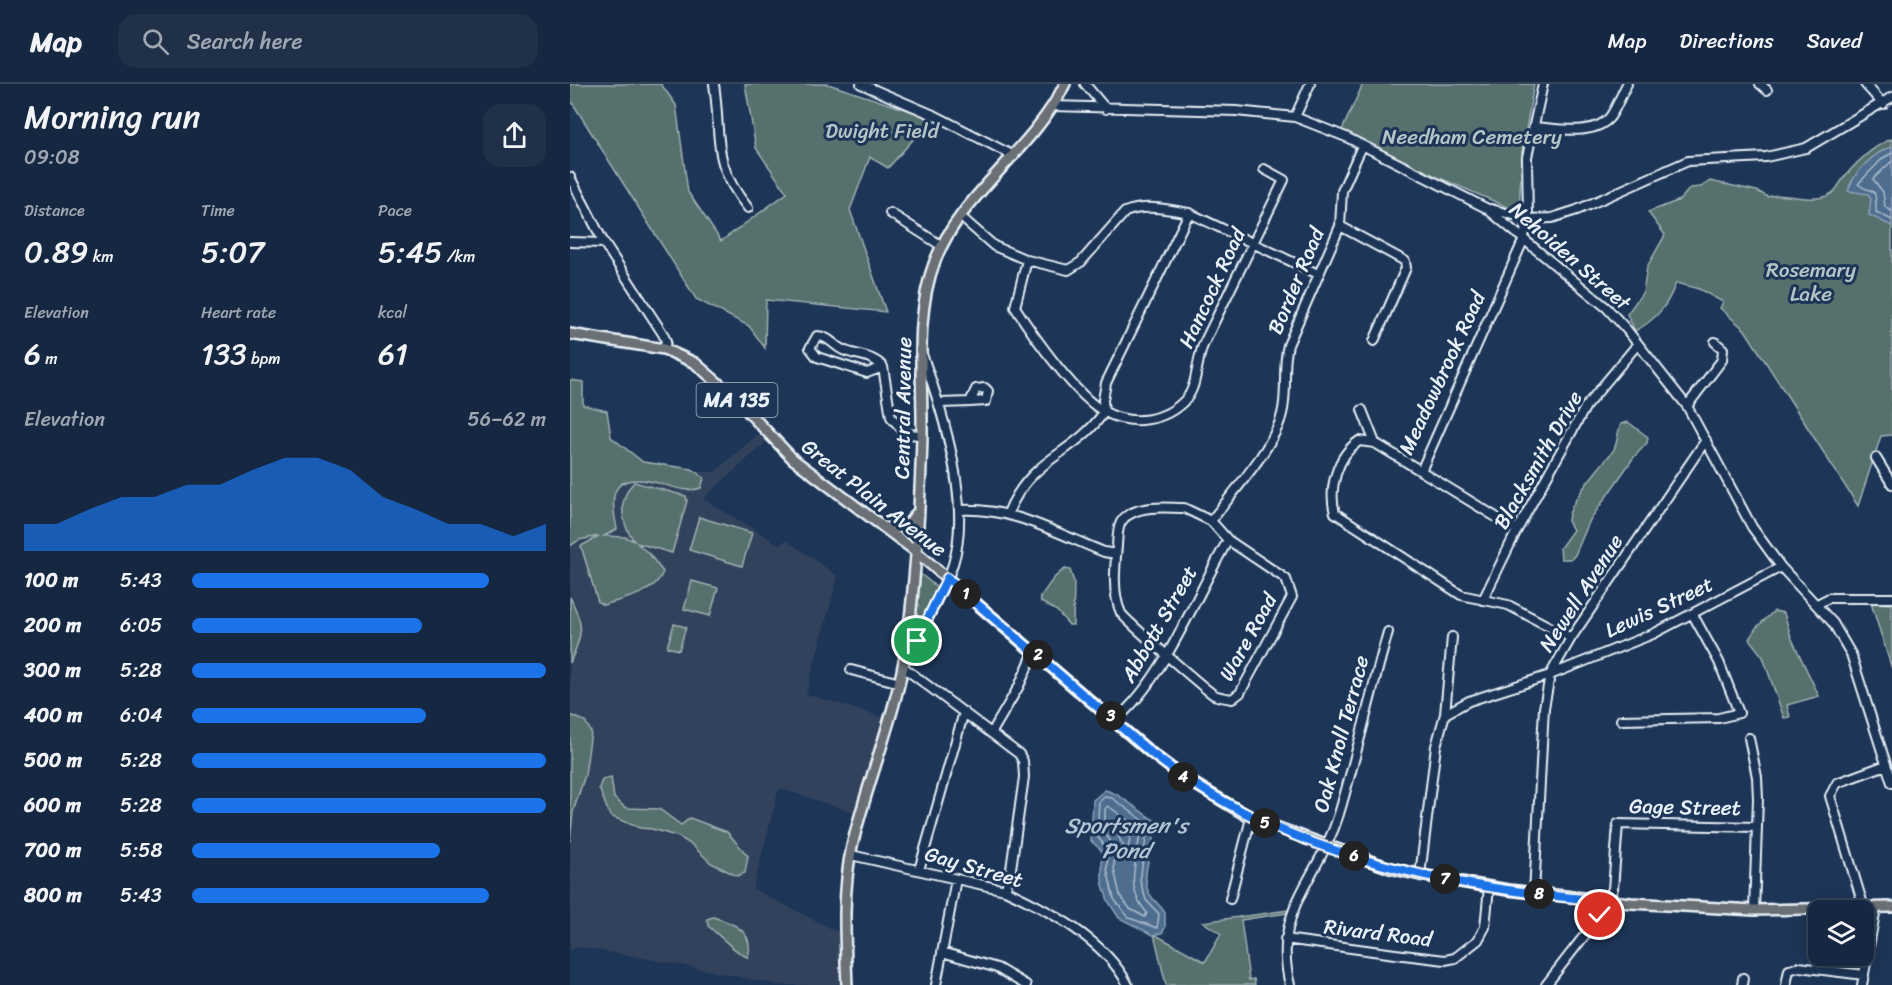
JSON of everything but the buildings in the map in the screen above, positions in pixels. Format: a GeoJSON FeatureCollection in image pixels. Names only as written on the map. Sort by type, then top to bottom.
{"type":"FeatureCollection","features":[{"type":"Feature","properties":{"kind":"main road","name":"Central Avenue"},"geometry":{"type":"LineString","coordinates":[[847,985],[845,916],[851,855],[900,683],[905,652],[922,435],[922,353],[927,288],[942,246],[961,217],[1014,156],[1052,106],[1065,84]]}},
{"type":"Feature","properties":{"kind":"main road","name":"Great Plain Avenue"},"geometry":{"type":"LineString","coordinates":[[570,334],[664,349],[695,363],[714,378],[793,459],[914,550],[1183,777],[1251,818],[1390,868],[1489,887],[1607,901],[1754,910],[1808,909]]}},
{"type":"Feature","properties":{"kind":"main road"},"geometry":{"type":"LineString","coordinates":[[883,528],[906,527],[917,512]]}},
{"type":"Feature","properties":{"kind":"main road","name":"Great Plain Avenue"},"geometry":{"type":"LineString","coordinates":[[1876,908],[1892,907]]}},
{"type":"Feature","properties":{"kind":"street"},"geometry":{"type":"LineString","coordinates":[[714,84],[716,135],[721,160],[737,194],[748,208]]}},
{"type":"Feature","properties":{"kind":"street"},"geometry":{"type":"LineString","coordinates":[[861,84],[938,117],[1014,156]]}},
{"type":"Feature","properties":{"kind":"street"},"geometry":{"type":"LineString","coordinates":[[1085,84],[1106,109]]}},
{"type":"Feature","properties":{"kind":"street"},"geometry":{"type":"LineString","coordinates":[[1295,117],[1310,84]]}},
{"type":"Feature","properties":{"kind":"street","name":"Meadowbrook Road"},"geometry":{"type":"LineString","coordinates":[[1543,84],[1527,162],[1528,219],[1523,240],[1421,471],[1375,443],[1359,441],[1347,452],[1332,491],[1335,513],[1450,589],[1461,595],[1523,612],[1571,638]]}},
{"type":"Feature","properties":{"kind":"street"},"geometry":{"type":"LineString","coordinates":[[1534,127],[1568,129],[1601,124],[1612,114],[1627,84]]}},
{"type":"Feature","properties":{"kind":"street"},"geometry":{"type":"LineString","coordinates":[[1865,84],[1883,104]]}},
{"type":"Feature","properties":{"kind":"street"},"geometry":{"type":"LineString","coordinates":[[1486,207],[1528,219],[1552,218],[1577,210],[1688,161],[1766,157],[1806,148],[1892,97]]}},
{"type":"Feature","properties":{"kind":"street","name":"Nehoiden Street"},"geometry":{"type":"LineString","coordinates":[[1052,106],[1236,111],[1295,117],[1322,126],[1486,207],[1607,308],[1687,406],[1752,527],[1781,567],[1817,604],[1847,644],[1892,783]]}},
{"type":"Feature","properties":{"kind":"street","name":"Border Road"},"geometry":{"type":"LineString","coordinates":[[1211,521],[1275,434],[1285,404],[1285,356],[1288,345],[1340,226],[1344,186],[1362,146]]}},
{"type":"Feature","properties":{"kind":"street","name":"Hancock Road"},"geometry":{"type":"LineString","coordinates":[[1104,412],[1131,420],[1146,420],[1164,415],[1187,398],[1193,387],[1197,357],[1251,243],[1284,180],[1264,169]]}},
{"type":"Feature","properties":{"kind":"street"},"geometry":{"type":"LineString","coordinates":[[570,177],[604,243],[663,334],[666,341],[664,349]]}},
{"type":"Feature","properties":{"kind":"street"},"geometry":{"type":"LineString","coordinates":[[961,217],[994,246],[1027,260],[1068,270],[1081,262],[1125,212],[1134,208],[1161,208],[1189,213],[1318,274]]}},
{"type":"Feature","properties":{"kind":"street"},"geometry":{"type":"LineString","coordinates":[[890,213],[942,246]]}},
{"type":"Feature","properties":{"kind":"street"},"geometry":{"type":"LineString","coordinates":[[1008,513],[1018,491],[1031,474],[1083,436],[1104,412],[1103,400],[1106,383],[1189,213]]}},
{"type":"Feature","properties":{"kind":"street"},"geometry":{"type":"LineString","coordinates":[[1340,226],[1405,261],[1406,268],[1374,341]]}},
{"type":"Feature","properties":{"kind":"street"},"geometry":{"type":"LineString","coordinates":[[570,242],[604,243]]}},
{"type":"Feature","properties":{"kind":"street"},"geometry":{"type":"LineString","coordinates":[[1027,260],[1015,307],[1081,392],[1104,412]]}},
{"type":"Feature","properties":{"kind":"street"},"geometry":{"type":"LineString","coordinates":[[884,367],[867,373],[817,357],[810,348],[817,336],[823,336],[841,349],[877,360],[884,367],[891,417],[906,434],[922,435]]}},
{"type":"Feature","properties":{"kind":"street"},"geometry":{"type":"LineString","coordinates":[[1687,406],[1722,360],[1724,352],[1715,342]]}},
{"type":"Feature","properties":{"kind":"street","name":"Blacksmith Drive"},"geometry":{"type":"LineString","coordinates":[[1483,600],[1517,530],[1586,406],[1637,345]]}},
{"type":"Feature","properties":{"kind":"street"},"geometry":{"type":"LineString","coordinates":[[905,652],[917,640],[947,578],[959,534],[960,510],[940,403],[922,353]]}},
{"type":"Feature","properties":{"kind":"street"},"geometry":{"type":"LineString","coordinates":[[940,403],[970,402]]}},
{"type":"Feature","properties":{"kind":"street"},"geometry":{"type":"LineString","coordinates":[[1362,410],[1375,443]]}},
{"type":"Feature","properties":{"kind":"street","name":"Newell Avenue"},"geometry":{"type":"LineString","coordinates":[[1534,894],[1544,708],[1550,675],[1571,638],[1706,440]]}},
{"type":"Feature","properties":{"kind":"street"},"geometry":{"type":"LineString","coordinates":[[1876,458],[1892,484]]}},
{"type":"Feature","properties":{"kind":"street"},"geometry":{"type":"LineString","coordinates":[[1421,471],[1517,530]]}},
{"type":"Feature","properties":{"kind":"street"},"geometry":{"type":"LineString","coordinates":[[1167,653],[1129,624],[1122,614],[1116,594],[1116,554],[1118,528],[1122,519],[1134,512],[1184,508],[1211,521],[1228,540]]}},
{"type":"Feature","properties":{"kind":"street"},"geometry":{"type":"LineString","coordinates":[[960,510],[980,509],[1008,513],[1104,552],[1116,554]]}},
{"type":"Feature","properties":{"kind":"street","name":"Ware Road"},"geometry":{"type":"LineString","coordinates":[[1167,653],[1207,690],[1232,699],[1240,693],[1293,597],[1292,589],[1286,579],[1228,540]]}},
{"type":"Feature","properties":{"kind":"street","name":"Abbott Street"},"geometry":{"type":"LineString","coordinates":[[1115,720],[1143,693],[1228,540]]}},
{"type":"Feature","properties":{"kind":"street","name":"Lewis Street"},"geometry":{"type":"LineString","coordinates":[[1445,714],[1469,700],[1550,675],[1693,615],[1781,567]]}},
{"type":"Feature","properties":{"kind":"street"},"geometry":{"type":"LineString","coordinates":[[1817,604],[1833,598],[1892,598]]}},
{"type":"Feature","properties":{"kind":"street"},"geometry":{"type":"LineString","coordinates":[[1621,720],[1719,718],[1739,713],[1719,662],[1693,615]]}},
{"type":"Feature","properties":{"kind":"street","name":"Oak Knoll Terrace"},"geometry":{"type":"LineString","coordinates":[[1290,985],[1284,950],[1290,916],[1339,816],[1388,632]]}},
{"type":"Feature","properties":{"kind":"street"},"geometry":{"type":"LineString","coordinates":[[1420,875],[1436,746],[1445,714],[1452,637]]}},
{"type":"Feature","properties":{"kind":"street"},"geometry":{"type":"LineString","coordinates":[[992,732],[1019,686],[1034,651]]}},
{"type":"Feature","properties":{"kind":"street"},"geometry":{"type":"LineString","coordinates":[[903,668],[992,732],[1023,761],[1024,777],[1010,876],[1005,890]]}},
{"type":"Feature","properties":{"kind":"street"},"geometry":{"type":"LineString","coordinates":[[851,670],[900,683]]}},
{"type":"Feature","properties":{"kind":"street"},"geometry":{"type":"LineString","coordinates":[[919,870],[964,712]]}},
{"type":"Feature","properties":{"kind":"street"},"geometry":{"type":"LineString","coordinates":[[1749,738],[1757,777],[1754,910]]}},
{"type":"Feature","properties":{"kind":"street"},"geometry":{"type":"LineString","coordinates":[[1862,900],[1830,796],[1837,783],[1886,765]]}},
{"type":"Feature","properties":{"kind":"street"},"geometry":{"type":"LineString","coordinates":[[1230,899],[1251,818]]}},
{"type":"Feature","properties":{"kind":"street","name":"Gage Street"},"geometry":{"type":"LineString","coordinates":[[1607,901],[1612,889],[1618,824],[1757,827]]}},
{"type":"Feature","properties":{"kind":"street","name":"Gay Street"},"geometry":{"type":"LineString","coordinates":[[851,855],[1005,890],[1065,923],[1111,959],[1128,985]]}},
{"type":"Feature","properties":{"kind":"street"},"geometry":{"type":"LineString","coordinates":[[936,985],[956,879]]}},
{"type":"Feature","properties":{"kind":"street","name":"Rivard Road"},"geometry":{"type":"LineString","coordinates":[[1285,939],[1446,960],[1455,958],[1478,940],[1485,927],[1489,887]]}},
{"type":"Feature","properties":{"kind":"street"},"geometry":{"type":"LineString","coordinates":[[1546,985],[1588,931],[1607,901]]}},
{"type":"Feature","properties":{"kind":"street"},"geometry":{"type":"LineString","coordinates":[[1862,985],[1876,908]]}},
{"type":"Feature","properties":{"kind":"street"},"geometry":{"type":"LineString","coordinates":[[942,952],[997,968],[1026,985]]}},
{"type":"Feature","properties":{"kind":"street"},"geometry":{"type":"LineString","coordinates":[[1786,985],[1790,970],[1799,967],[1864,975]]}},
{"type":"Feature","properties":{"kind":"shaded area"},"geometry":{"type":"Polygon","coordinates":[[[758,434],[766,442],[703,499],[780,545],[786,540],[838,576],[806,694],[882,717],[855,813],[779,788],[753,889],[838,932],[839,985],[780,985],[579,947],[570,950],[570,458],[680,472],[715,472],[758,434]]]}},
{"type":"Feature","properties":{"kind":"green space","name":"Dwight Field"},"geometry":{"type":"Polygon","coordinates":[[[570,84],[661,84],[676,105],[688,192],[721,241],[787,193],[756,148],[745,84],[828,84],[932,118],[888,168],[870,157],[850,210],[886,312],[766,300],[765,348],[749,326],[696,299],[570,99],[570,84]]]}},
{"type":"Feature","properties":{"kind":"green space","name":"Needham Cemetery"},"geometry":{"type":"Polygon","coordinates":[[[1363,84],[1534,84],[1522,152],[1519,212],[1435,176],[1342,130],[1363,84]]]}},
{"type":"Feature","properties":{"kind":"green space","name":"Rosemary Lake"},"geometry":{"type":"Polygon","coordinates":[[[1892,139],[1892,435],[1881,436],[1858,506],[1745,330],[1720,308],[1723,302],[1699,289],[1676,283],[1660,311],[1642,327],[1635,331],[1627,314],[1643,292],[1647,267],[1665,235],[1648,212],[1680,200],[1690,188],[1701,187],[1710,181],[1757,191],[1768,197],[1779,195],[1819,198],[1827,196],[1836,190],[1845,176],[1867,154],[1892,139]]]}},
{"type":"Feature","properties":{"kind":"green space"},"geometry":{"type":"Polygon","coordinates":[[[570,380],[583,382],[583,405],[607,411],[611,437],[643,462],[692,469],[704,478],[701,488],[692,490],[638,480],[628,481],[617,488],[614,494],[614,515],[617,529],[604,536],[625,537],[634,541],[626,527],[623,504],[634,482],[686,496],[687,501],[672,553],[637,543],[663,572],[659,579],[646,591],[603,605],[598,602],[581,546],[599,536],[579,540],[570,546],[570,380]]]}},
{"type":"Feature","properties":{"kind":"green space"},"geometry":{"type":"Polygon","coordinates":[[[1628,422],[1648,437],[1647,443],[1634,457],[1590,520],[1575,555],[1571,559],[1561,559],[1560,548],[1573,530],[1568,521],[1573,504],[1613,451],[1621,424],[1628,422]]]}},
{"type":"Feature","properties":{"kind":"green space"},"geometry":{"type":"Polygon","coordinates":[[[699,517],[752,533],[742,566],[689,550],[699,517]]]}},
{"type":"Feature","properties":{"kind":"green space"},"geometry":{"type":"Polygon","coordinates":[[[1065,569],[1070,570],[1074,582],[1073,625],[1069,625],[1057,611],[1041,602],[1040,597],[1054,578],[1065,569]]]}},
{"type":"Feature","properties":{"kind":"green space"},"geometry":{"type":"Polygon","coordinates":[[[918,572],[939,589],[912,641],[918,572]]]}},
{"type":"Feature","properties":{"kind":"green space"},"geometry":{"type":"Polygon","coordinates":[[[692,581],[718,588],[710,616],[684,609],[692,581]]]}},
{"type":"Feature","properties":{"kind":"green space"},"geometry":{"type":"Polygon","coordinates":[[[570,597],[580,623],[580,636],[570,663],[570,597]]]}},
{"type":"Feature","properties":{"kind":"green space"},"geometry":{"type":"Polygon","coordinates":[[[1871,603],[1892,604],[1892,669],[1871,603]]]}},
{"type":"Feature","properties":{"kind":"green space"},"geometry":{"type":"Polygon","coordinates":[[[1774,611],[1784,613],[1791,637],[1819,696],[1787,705],[1790,717],[1784,718],[1763,657],[1749,639],[1756,628],[1774,611]]]}},
{"type":"Feature","properties":{"kind":"green space"},"geometry":{"type":"Polygon","coordinates":[[[674,624],[686,627],[679,650],[667,647],[674,624]]]}},
{"type":"Feature","properties":{"kind":"green space"},"geometry":{"type":"Polygon","coordinates":[[[570,715],[585,721],[591,732],[585,775],[573,812],[570,841],[570,715]]]}},
{"type":"Feature","properties":{"kind":"green space"},"geometry":{"type":"Polygon","coordinates":[[[611,777],[614,798],[626,808],[659,809],[681,825],[690,818],[727,832],[748,856],[745,873],[737,876],[711,863],[692,845],[679,837],[640,828],[610,816],[599,788],[602,780],[611,777]]]}},
{"type":"Feature","properties":{"kind":"green space"},"geometry":{"type":"Polygon","coordinates":[[[1289,910],[1287,913],[1241,920],[1249,980],[1254,979],[1255,985],[1166,985],[1154,934],[1205,962],[1221,934],[1203,922],[1289,910]]]}},
{"type":"Feature","properties":{"kind":"green space"},"geometry":{"type":"Polygon","coordinates":[[[713,917],[728,922],[746,935],[749,948],[748,957],[734,949],[708,926],[707,919],[713,917]]]}},
{"type":"Feature","properties":{"kind":"water","name":"Rosemary Lake"},"geometry":{"type":"Polygon","coordinates":[[[1892,147],[1892,226],[1869,215],[1871,199],[1868,194],[1848,191],[1854,177],[1865,164],[1878,153],[1892,147]]]}},
{"type":"Feature","properties":{"kind":"water","name":"Sportsmen's Pond"},"geometry":{"type":"Polygon","coordinates":[[[1105,790],[1124,799],[1154,820],[1154,838],[1147,864],[1146,882],[1148,891],[1165,913],[1165,928],[1162,933],[1153,935],[1119,918],[1108,901],[1102,882],[1102,851],[1091,841],[1093,800],[1105,790]]]}},
{"type":"Feature","properties":{"kind":"route"},"geometry":{"type":"LineString","coordinates":[[917,641],[947,578],[1150,752],[1183,777],[1251,818],[1390,868],[1420,875],[1567,898],[1607,901],[1600,915]]}}]}
